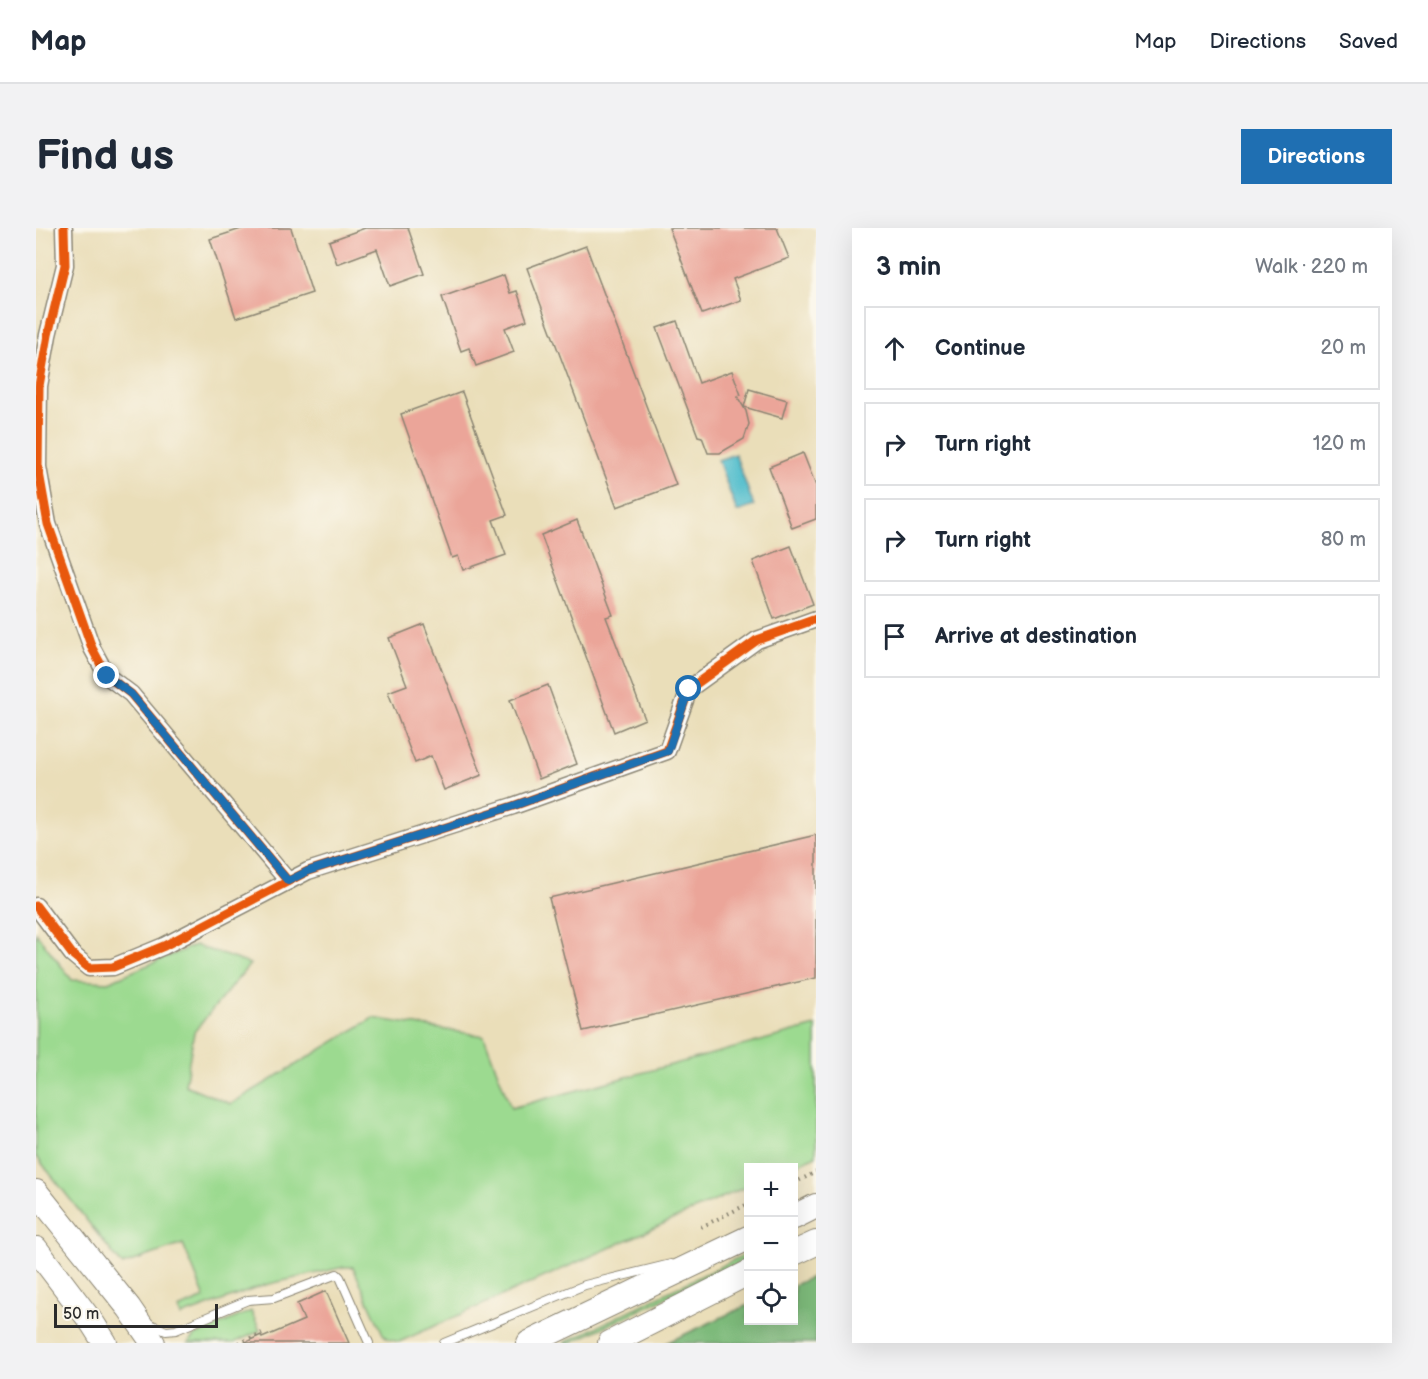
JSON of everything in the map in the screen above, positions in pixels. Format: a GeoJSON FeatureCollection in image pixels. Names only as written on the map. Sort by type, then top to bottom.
{"type":"FeatureCollection","features":[{"type":"Feature","properties":{"kind":"street"},"geometry":{"type":"LineString","coordinates":[[64,228],[65,266],[48,335],[39,386],[38,467],[48,524],[92,648],[107,676],[131,694],[288,881]]}},
{"type":"Feature","properties":{"kind":"street"},"geometry":{"type":"LineString","coordinates":[[36,906],[72,954],[89,968],[113,968],[164,946],[308,871],[513,806],[668,751],[689,689],[758,640],[816,619]]}},
{"type":"Feature","properties":{"kind":"street"},"geometry":{"type":"LineString","coordinates":[[36,1192],[129,1308],[153,1343]]}},
{"type":"Feature","properties":{"kind":"street"},"geometry":{"type":"LineString","coordinates":[[798,1215],[816,1206]]}},
{"type":"Feature","properties":{"kind":"street"},"geometry":{"type":"LineString","coordinates":[[529,1343],[744,1240]]}},
{"type":"Feature","properties":{"kind":"street"},"geometry":{"type":"LineString","coordinates":[[798,1251],[816,1243]]}},
{"type":"Feature","properties":{"kind":"street"},"geometry":{"type":"LineString","coordinates":[[36,1249],[105,1343]]}},
{"type":"Feature","properties":{"kind":"street"},"geometry":{"type":"LineString","coordinates":[[610,1343],[744,1275]]}},
{"type":"Feature","properties":{"kind":"lane"},"geometry":{"type":"LineString","coordinates":[[444,1343],[585,1285],[718,1252]]}},
{"type":"Feature","properties":{"kind":"lane"},"geometry":{"type":"LineString","coordinates":[[129,1308],[157,1328],[166,1331],[176,1330],[248,1300],[274,1298],[337,1274],[369,1343]]}},
{"type":"Feature","properties":{"kind":"path"},"geometry":{"type":"LineString","coordinates":[[798,1181],[816,1172]]}},
{"type":"Feature","properties":{"kind":"path"},"geometry":{"type":"LineString","coordinates":[[701,1227],[744,1206]]}},
{"type":"Feature","properties":{"kind":"path"},"geometry":{"type":"LineString","coordinates":[[239,1343],[262,1333]]}},
{"type":"Feature","properties":{"kind":"green space"},"geometry":{"type":"Polygon","coordinates":[[[36,933],[72,980],[108,982],[195,945],[250,964],[194,1032],[185,1085],[231,1104],[373,1018],[484,1036],[511,1108],[816,1026],[816,1156],[798,1164],[744,1163],[744,1188],[399,1342],[388,1339],[383,1334],[353,1267],[344,1267],[265,1285],[181,1316],[178,1309],[205,1298],[183,1244],[122,1265],[36,1156],[36,933]]]}},
{"type":"Feature","properties":{"kind":"green space"},"geometry":{"type":"Polygon","coordinates":[[[744,1255],[744,1261],[570,1343],[564,1343],[744,1255]]]}},
{"type":"Feature","properties":{"kind":"green space"},"geometry":{"type":"Polygon","coordinates":[[[816,1275],[816,1343],[666,1343],[744,1307],[744,1325],[798,1325],[798,1283],[816,1275]]]}},
{"type":"Feature","properties":{"kind":"green space"},"geometry":{"type":"Polygon","coordinates":[[[251,1311],[260,1331],[234,1343],[188,1343],[194,1336],[251,1311]]]}},
{"type":"Feature","properties":{"kind":"water"},"geometry":{"type":"Polygon","coordinates":[[[735,454],[754,506],[737,512],[718,460],[735,454]]]}},
{"type":"Feature","properties":{"kind":"building"},"geometry":{"type":"Polygon","coordinates":[[[244,228],[291,228],[312,293],[236,318],[210,239],[244,228]]]}},
{"type":"Feature","properties":{"kind":"building"},"geometry":{"type":"Polygon","coordinates":[[[365,228],[408,228],[424,274],[390,286],[377,249],[337,264],[329,241],[365,228]]]}},
{"type":"Feature","properties":{"kind":"building"},"geometry":{"type":"Polygon","coordinates":[[[669,228],[777,228],[789,258],[733,279],[741,300],[702,314],[669,228]]]}},
{"type":"Feature","properties":{"kind":"building"},"geometry":{"type":"Polygon","coordinates":[[[586,246],[676,485],[617,507],[527,268],[586,246]]]}},
{"type":"Feature","properties":{"kind":"building"},"geometry":{"type":"Polygon","coordinates":[[[504,275],[510,293],[517,291],[527,320],[505,328],[514,352],[476,366],[469,348],[461,351],[442,297],[504,275]]]}},
{"type":"Feature","properties":{"kind":"building"},"geometry":{"type":"Polygon","coordinates":[[[677,321],[699,383],[732,371],[741,395],[737,396],[746,411],[749,424],[744,439],[720,453],[708,453],[702,437],[698,436],[657,328],[677,321]]]}},
{"type":"Feature","properties":{"kind":"building"},"geometry":{"type":"Polygon","coordinates":[[[749,389],[787,400],[782,418],[744,407],[749,389]]]}},
{"type":"Feature","properties":{"kind":"building"},"geometry":{"type":"Polygon","coordinates":[[[462,392],[507,515],[493,520],[506,555],[463,570],[458,556],[452,558],[401,414],[462,392]]]}},
{"type":"Feature","properties":{"kind":"building"},"geometry":{"type":"Polygon","coordinates":[[[803,453],[816,486],[816,519],[792,528],[769,467],[803,453]]]}},
{"type":"Feature","properties":{"kind":"building"},"geometry":{"type":"Polygon","coordinates":[[[577,520],[613,615],[606,617],[645,719],[614,732],[541,535],[577,520]]]}},
{"type":"Feature","properties":{"kind":"building"},"geometry":{"type":"Polygon","coordinates":[[[791,546],[813,604],[774,619],[753,561],[791,546]]]}},
{"type":"Feature","properties":{"kind":"building"},"geometry":{"type":"Polygon","coordinates":[[[424,624],[482,775],[444,790],[431,756],[415,763],[388,692],[407,685],[389,638],[424,624]]]}},
{"type":"Feature","properties":{"kind":"building"},"geometry":{"type":"Polygon","coordinates":[[[548,685],[577,764],[539,779],[510,700],[548,685]]]}},
{"type":"Feature","properties":{"kind":"building"},"geometry":{"type":"Polygon","coordinates":[[[816,835],[816,978],[583,1031],[549,898],[816,835]]]}},
{"type":"Feature","properties":{"kind":"building"},"geometry":{"type":"Polygon","coordinates":[[[326,1291],[349,1343],[244,1343],[304,1320],[297,1304],[326,1291]]]}},
{"type":"Feature","properties":{"kind":"cycle path"},"geometry":{"type":"LineString","coordinates":[[64,228],[65,265],[48,335],[39,386],[38,467],[48,524],[92,648],[107,676],[131,694],[288,881]]}},
{"type":"Feature","properties":{"kind":"cycle path"},"geometry":{"type":"LineString","coordinates":[[36,906],[72,954],[89,968],[113,967],[164,946],[308,871],[513,806],[667,751],[689,689],[757,640],[816,619]]}},
{"type":"Feature","properties":{"kind":"route"},"geometry":{"type":"LineString","coordinates":[[107,676],[131,694],[288,881],[308,871],[513,806],[668,751],[689,689]]}}]}
